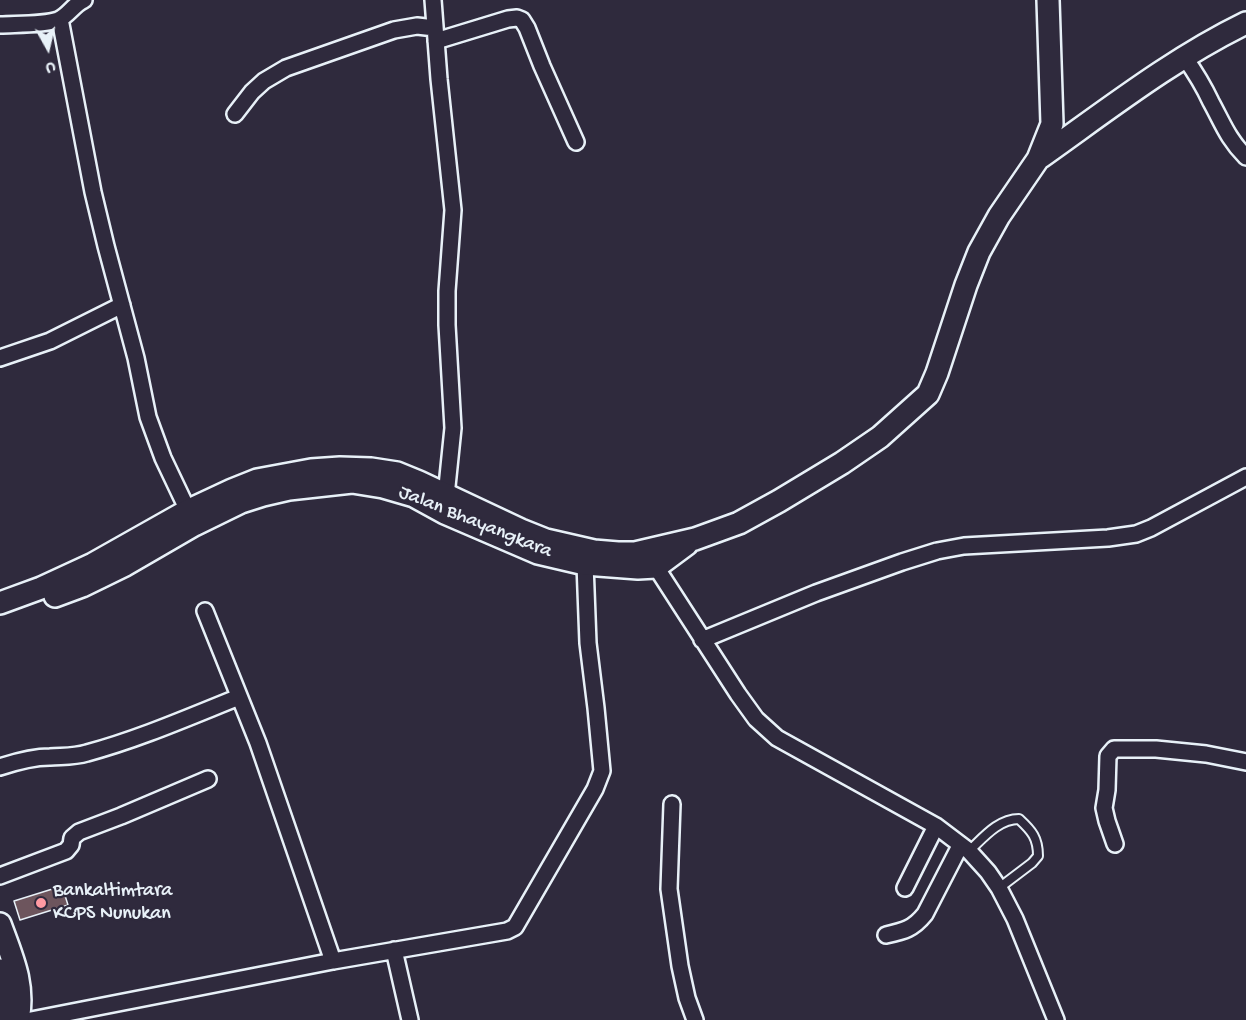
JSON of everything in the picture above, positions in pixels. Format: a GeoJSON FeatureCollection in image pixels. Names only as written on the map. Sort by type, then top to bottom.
{"type":"FeatureCollection","features":[{"type":"Feature","properties":{"kind":"main road"},"geometry":{"type":"LineString","coordinates":[[1038,159],[1052,124],[1048,0]]}},
{"type":"Feature","properties":{"kind":"main road"},"geometry":{"type":"LineString","coordinates":[[1038,159],[1161,72],[1215,38],[1246,23]]}},
{"type":"Feature","properties":{"kind":"main road","name":"Jalan Bhayangkara"},"geometry":{"type":"LineString","coordinates":[[0,603],[40,588],[191,518],[289,489],[352,482],[383,486],[414,496],[445,513],[538,553],[585,564],[638,568],[652,558],[695,539],[739,524],[779,501],[880,437],[928,394],[980,252],[999,216],[1038,159]]}},
{"type":"Feature","properties":{"kind":"main road","name":"Jalan Bhayangkara"},"geometry":{"type":"LineString","coordinates":[[0,617],[82,586],[125,565],[232,490],[257,480],[321,469],[371,469],[397,473],[546,540],[594,551],[635,553],[652,558]]}},
{"type":"Feature","properties":{"kind":"main road"},"geometry":{"type":"LineString","coordinates":[[0,924],[18,978],[21,1006],[18,1020]]}},
{"type":"Feature","properties":{"kind":"main road"},"geometry":{"type":"LineString","coordinates":[[0,970],[4,987],[0,1018]]}},
{"type":"Feature","properties":{"kind":"street"},"geometry":{"type":"LineString","coordinates":[[433,0],[453,210],[447,291],[453,428],[446,496]]}},
{"type":"Feature","properties":{"kind":"street"},"geometry":{"type":"LineString","coordinates":[[0,25],[49,22],[60,19],[81,1]]}},
{"type":"Feature","properties":{"kind":"street"},"geometry":{"type":"LineString","coordinates":[[235,114],[264,81],[286,68],[394,30],[417,26],[436,35],[517,18],[522,20],[527,28],[576,142]]}},
{"type":"Feature","properties":{"kind":"street"},"geometry":{"type":"LineString","coordinates":[[60,19],[93,192],[136,358],[148,417],[163,458],[191,518]]}},
{"type":"Feature","properties":{"kind":"street"},"geometry":{"type":"LineString","coordinates":[[1185,58],[1232,143],[1246,157]]}},
{"type":"Feature","properties":{"kind":"street"},"geometry":{"type":"LineString","coordinates":[[0,358],[50,341],[122,305]]}},
{"type":"Feature","properties":{"kind":"street"},"geometry":{"type":"LineString","coordinates":[[702,640],[816,593],[937,551],[964,546],[1136,534],[1246,477]]}},
{"type":"Feature","properties":{"kind":"street"},"geometry":{"type":"LineString","coordinates":[[652,558],[702,640],[750,711],[777,738],[936,826],[965,848],[988,872],[1015,919],[1056,1020]]}},
{"type":"Feature","properties":{"kind":"street"},"geometry":{"type":"LineString","coordinates":[[31,1020],[333,961],[507,931],[515,927],[600,779],[602,771],[588,643],[585,564]]}},
{"type":"Feature","properties":{"kind":"street"},"geometry":{"type":"LineString","coordinates":[[205,610],[258,743],[333,961]]}},
{"type":"Feature","properties":{"kind":"street"},"geometry":{"type":"LineString","coordinates":[[0,767],[51,756],[65,757],[87,753],[150,732],[239,697]]}},
{"type":"Feature","properties":{"kind":"street"},"geometry":{"type":"LineString","coordinates":[[1115,844],[1104,808],[1108,756],[1114,749],[1156,749],[1206,754],[1246,762]]}},
{"type":"Feature","properties":{"kind":"street"},"geometry":{"type":"LineString","coordinates":[[0,876],[66,851],[74,834],[208,779]]}},
{"type":"Feature","properties":{"kind":"street"},"geometry":{"type":"LineString","coordinates":[[672,804],[669,889],[682,977],[695,1020]]}},
{"type":"Feature","properties":{"kind":"street"},"geometry":{"type":"LineString","coordinates":[[905,888],[936,826]]}},
{"type":"Feature","properties":{"kind":"street"},"geometry":{"type":"LineString","coordinates":[[886,935],[918,924],[965,848]]}},
{"type":"Feature","properties":{"kind":"street"},"geometry":{"type":"LineString","coordinates":[[394,950],[410,1020]]}},
{"type":"Feature","properties":{"kind":"lane"},"geometry":{"type":"LineString","coordinates":[[965,848],[1005,821],[1019,819],[1030,829],[1038,845],[1038,856],[999,888]]}},
{"type":"Feature","properties":{"kind":"building","name":"Bankaltimtara KCPS Nunukan"},"geometry":{"type":"Polygon","coordinates":[[[62,886],[68,905],[20,920],[14,901],[62,886]]]}},
{"type":"Feature","properties":{"kind":"place","name":"Bankaltimtara KCPS Nunukan"},"geometry":{"type":"Point","coordinates":[41,903]}}]}
